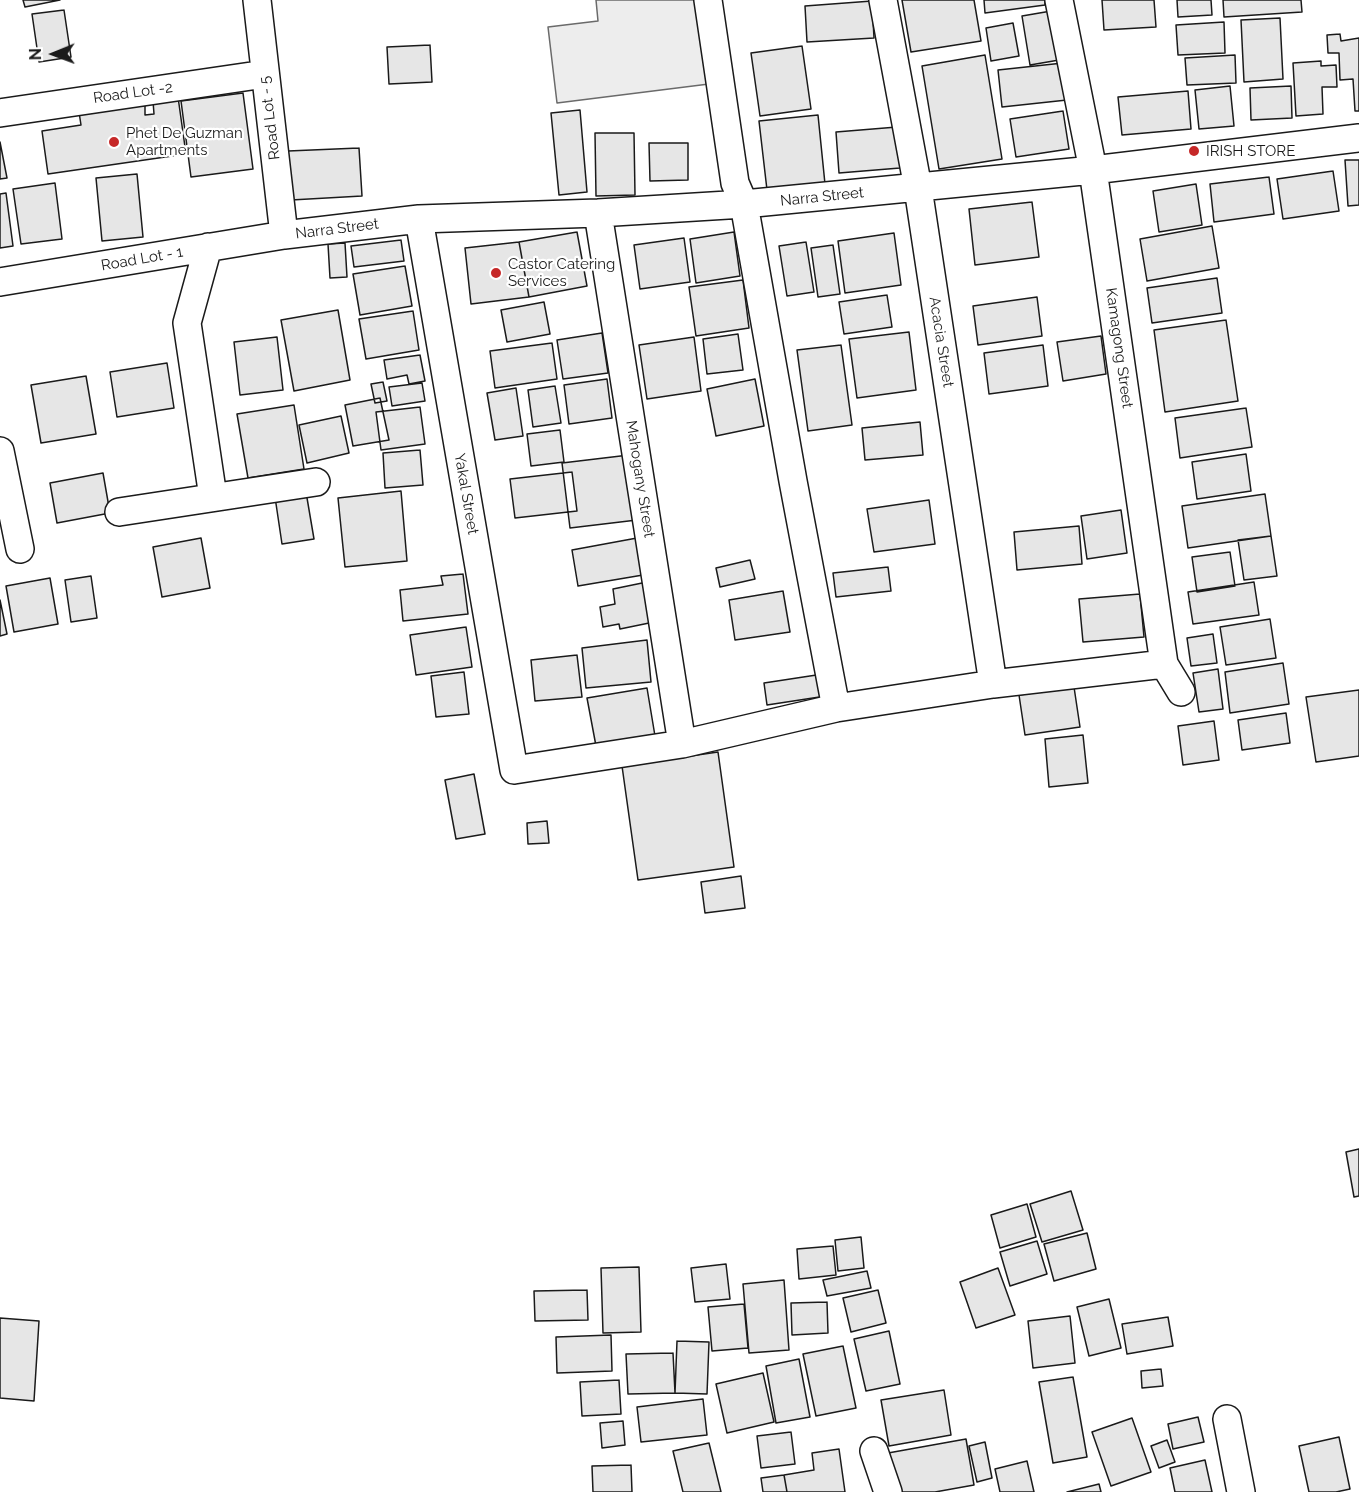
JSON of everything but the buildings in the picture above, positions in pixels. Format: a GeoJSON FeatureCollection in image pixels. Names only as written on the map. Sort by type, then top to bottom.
{"type":"FeatureCollection","features":[{"type":"Feature","properties":{"kind":"street","name":"Road Lot - 5"},"geometry":{"type":"LineString","coordinates":[[257,0],[284,235]]}},
{"type":"Feature","properties":{"kind":"street"},"geometry":{"type":"LineString","coordinates":[[708,0],[735,183],[744,204],[795,493],[837,708]]}},
{"type":"Feature","properties":{"kind":"street","name":"Acacia Street"},"geometry":{"type":"LineString","coordinates":[[883,0],[918,188],[993,684]]}},
{"type":"Feature","properties":{"kind":"street","name":"Kamagong Street"},"geometry":{"type":"LineString","coordinates":[[1059,0],[1093,170],[1164,663],[1181,692]]}},
{"type":"Feature","properties":{"kind":"street","name":"Road Lot -2"},"geometry":{"type":"LineString","coordinates":[[0,113],[265,74]]}},
{"type":"Feature","properties":{"kind":"street","name":"Narra Street"},"geometry":{"type":"LineString","coordinates":[[284,235],[418,219],[598,213],[744,204],[1093,170],[1359,138]]}},
{"type":"Feature","properties":{"kind":"street","name":"Mahogany Street"},"geometry":{"type":"LineString","coordinates":[[598,213],[682,744]]}},
{"type":"Feature","properties":{"kind":"street","name":"Yakal Street"},"geometry":{"type":"LineString","coordinates":[[418,219],[514,770],[682,744]]}},
{"type":"Feature","properties":{"kind":"street","name":"Road Lot - 1"},"geometry":{"type":"LineString","coordinates":[[0,282],[284,235]]}},
{"type":"Feature","properties":{"kind":"street"},"geometry":{"type":"LineString","coordinates":[[208,247],[187,323],[213,497]]}},
{"type":"Feature","properties":{"kind":"street"},"geometry":{"type":"LineString","coordinates":[[0,451],[20,549]]}},
{"type":"Feature","properties":{"kind":"street"},"geometry":{"type":"LineString","coordinates":[[119,512],[316,482]]}},
{"type":"Feature","properties":{"kind":"street"},"geometry":{"type":"LineString","coordinates":[[682,744],[837,708],[993,684],[1164,663]]}},
{"type":"Feature","properties":{"kind":"street"},"geometry":{"type":"LineString","coordinates":[[1227,1419],[1241,1492]]}},
{"type":"Feature","properties":{"kind":"street"},"geometry":{"type":"LineString","coordinates":[[874,1451],[888,1492]]}},
{"type":"Feature","properties":{"kind":"shaded area"},"geometry":{"type":"Polygon","coordinates":[[[596,0],[699,0],[709,84],[557,103],[548,27],[598,21],[596,0]]]}},
{"type":"Feature","properties":{"kind":"place","name":"Phet De Guzman Apartments"},"geometry":{"type":"Point","coordinates":[114,142]}},
{"type":"Feature","properties":{"kind":"place","name":"IRISH STORE"},"geometry":{"type":"Point","coordinates":[1194,151]}},
{"type":"Feature","properties":{"kind":"place","name":"Castor Catering Services"},"geometry":{"type":"Point","coordinates":[496,273]}}]}
